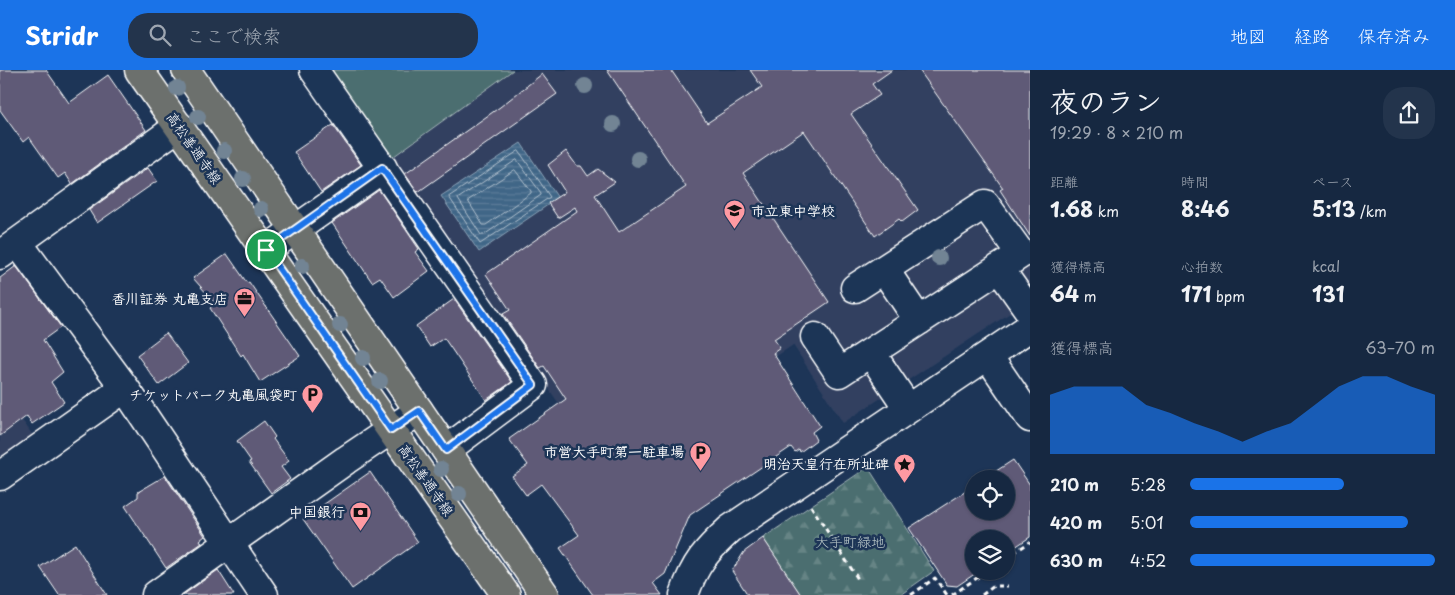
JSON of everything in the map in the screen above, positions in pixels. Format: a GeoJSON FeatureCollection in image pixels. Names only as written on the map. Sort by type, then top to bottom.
{"type":"FeatureCollection","features":[{"type":"Feature","properties":{"kind":"main road","name":"高松善通寺線"},"geometry":{"type":"LineString","coordinates":[[139,70],[506,595]]}},
{"type":"Feature","properties":{"kind":"main road"},"geometry":{"type":"LineString","coordinates":[[186,70],[545,595]]}},
{"type":"Feature","properties":{"kind":"street"},"geometry":{"type":"LineString","coordinates":[[314,70],[533,385],[446,450]]}},
{"type":"Feature","properties":{"kind":"street"},"geometry":{"type":"LineString","coordinates":[[179,126],[9,249],[125,388],[264,595]]}},
{"type":"Feature","properties":{"kind":"street"},"geometry":{"type":"LineString","coordinates":[[266,250],[382,168]]}},
{"type":"Feature","properties":{"kind":"street"},"geometry":{"type":"LineString","coordinates":[[814,337],[840,373],[1022,254],[985,204],[855,288]]}},
{"type":"Feature","properties":{"kind":"street"},"geometry":{"type":"LineString","coordinates":[[999,268],[1030,312]]}},
{"type":"Feature","properties":{"kind":"street"},"geometry":{"type":"LineString","coordinates":[[884,269],[919,321]]}},
{"type":"Feature","properties":{"kind":"street"},"geometry":{"type":"LineString","coordinates":[[684,595],[690,579],[705,553],[730,529],[1030,327]]}},
{"type":"Feature","properties":{"kind":"street"},"geometry":{"type":"LineString","coordinates":[[871,353],[908,408]]}},
{"type":"Feature","properties":{"kind":"street"},"geometry":{"type":"LineString","coordinates":[[988,356],[1030,418]]}},
{"type":"Feature","properties":{"kind":"street"},"geometry":{"type":"LineString","coordinates":[[0,476],[125,388]]}},
{"type":"Feature","properties":{"kind":"street"},"geometry":{"type":"LineString","coordinates":[[156,595],[419,411]]}},
{"type":"Feature","properties":{"kind":"path"},"geometry":{"type":"LineString","coordinates":[[808,502],[858,579]]}},
{"type":"Feature","properties":{"kind":"path"},"geometry":{"type":"LineString","coordinates":[[1015,552],[1030,542]]}},
{"type":"Feature","properties":{"kind":"path"},"geometry":{"type":"LineString","coordinates":[[910,595],[935,578],[947,595]]}},
{"type":"Feature","properties":{"kind":"path"},"geometry":{"type":"LineString","coordinates":[[955,594],[974,580]]}},
{"type":"Feature","properties":{"kind":"path"},"geometry":{"type":"LineString","coordinates":[[982,595],[994,586],[1008,586]]}},
{"type":"Feature","properties":{"kind":"shaded area","name":"市立東中学校"},"geometry":{"type":"Polygon","coordinates":[[[329,70],[1030,70],[1030,300],[843,423],[793,345],[606,472],[329,70]]]}},
{"type":"Feature","properties":{"kind":"shaded area"},"geometry":{"type":"Polygon","coordinates":[[[0,388],[36,440],[0,467],[0,388]]]}},
{"type":"Feature","properties":{"kind":"green space"},"geometry":{"type":"Polygon","coordinates":[[[329,70],[513,70],[390,159],[329,70]]]}},
{"type":"Feature","properties":{"kind":"green space","name":"大手町緑地"},"geometry":{"type":"Polygon","coordinates":[[[868,467],[934,571],[900,595],[801,595],[763,538],[868,467]]]}},
{"type":"Feature","properties":{"kind":"water"},"geometry":{"type":"Polygon","coordinates":[[[521,143],[558,198],[479,252],[441,196],[521,143]]]}},
{"type":"Feature","properties":{"kind":"building"},"geometry":{"type":"Polygon","coordinates":[[[0,70],[46,70],[69,103],[108,75],[146,130],[72,184],[65,173],[58,178],[29,137],[23,142],[0,110],[0,70]]]}},
{"type":"Feature","properties":{"kind":"building"},"geometry":{"type":"Polygon","coordinates":[[[607,70],[671,70],[707,123],[762,87],[750,70],[892,70],[872,84],[880,95],[851,114],[918,210],[902,222],[899,219],[875,236],[804,131],[743,173],[829,302],[774,339],[780,348],[773,353],[820,426],[812,432],[816,440],[800,452],[799,449],[795,452],[791,447],[690,515],[665,574],[653,583],[662,595],[593,595],[560,548],[579,535],[541,484],[526,495],[512,476],[528,465],[509,439],[566,399],[544,366],[540,368],[503,314],[510,310],[486,274],[577,211],[575,207],[558,218],[548,203],[565,192],[548,165],[566,151],[577,166],[581,166],[588,176],[598,169],[615,182],[595,195],[619,232],[686,187],[607,70]]]}},
{"type":"Feature","properties":{"kind":"building"},"geometry":{"type":"Polygon","coordinates":[[[919,70],[1030,70],[1030,236],[1000,190],[1003,188],[919,70]]]}},
{"type":"Feature","properties":{"kind":"building"},"geometry":{"type":"Polygon","coordinates":[[[542,74],[557,94],[418,192],[405,174],[500,107],[542,74]]]}},
{"type":"Feature","properties":{"kind":"building"},"geometry":{"type":"Polygon","coordinates":[[[333,125],[361,165],[321,192],[294,152],[333,125]]]}},
{"type":"Feature","properties":{"kind":"building"},"geometry":{"type":"Polygon","coordinates":[[[148,168],[157,181],[97,223],[89,210],[148,168]]]}},
{"type":"Feature","properties":{"kind":"building"},"geometry":{"type":"Polygon","coordinates":[[[379,190],[419,249],[415,252],[429,271],[394,297],[380,277],[372,282],[332,223],[379,190]]]}},
{"type":"Feature","properties":{"kind":"building"},"geometry":{"type":"Polygon","coordinates":[[[227,254],[247,283],[249,282],[300,356],[260,382],[243,354],[241,356],[210,308],[216,304],[193,278],[227,254]]]}},
{"type":"Feature","properties":{"kind":"building"},"geometry":{"type":"Polygon","coordinates":[[[16,266],[61,327],[43,340],[63,372],[51,382],[64,402],[32,424],[27,416],[0,436],[0,278],[16,266]]]}},
{"type":"Feature","properties":{"kind":"building"},"geometry":{"type":"Polygon","coordinates":[[[454,299],[512,382],[486,400],[444,338],[430,347],[416,326],[454,299]]]}},
{"type":"Feature","properties":{"kind":"building"},"geometry":{"type":"Polygon","coordinates":[[[166,333],[188,363],[159,385],[137,355],[166,333]]]}},
{"type":"Feature","properties":{"kind":"building"},"geometry":{"type":"Polygon","coordinates":[[[264,421],[275,437],[273,439],[289,461],[281,467],[290,479],[271,493],[237,441],[264,421]]]}},
{"type":"Feature","properties":{"kind":"building"},"geometry":{"type":"Polygon","coordinates":[[[1013,460],[1030,485],[1030,537],[1015,547],[1015,530],[965,530],[966,580],[957,586],[947,585],[909,528],[965,492],[965,520],[1015,520],[1015,470],[998,470],[1013,460]]]}},
{"type":"Feature","properties":{"kind":"building","name":"中国銀行"},"geometry":{"type":"Polygon","coordinates":[[[370,472],[418,542],[352,589],[303,519],[370,472]]]}},
{"type":"Feature","properties":{"kind":"building"},"geometry":{"type":"Polygon","coordinates":[[[165,476],[205,536],[200,540],[202,543],[166,568],[125,506],[138,497],[138,492],[165,476]]]}},
{"type":"Feature","properties":{"kind":"building"},"geometry":{"type":"Polygon","coordinates":[[[763,538],[801,595],[748,595],[732,571],[744,552],[763,538]]]}},
{"type":"Feature","properties":{"kind":"building"},"geometry":{"type":"Polygon","coordinates":[[[75,544],[107,595],[59,595],[40,567],[75,544]]]}},
{"type":"Feature","properties":{"kind":"building"},"geometry":{"type":"Polygon","coordinates":[[[218,570],[234,595],[183,595],[218,570]]]}},
{"type":"Feature","properties":{"kind":"place","name":"市立東中学校"},"geometry":{"type":"Point","coordinates":[735,230]}},
{"type":"Feature","properties":{"kind":"place","name":"香川証券 丸亀支店"},"geometry":{"type":"Point","coordinates":[244,318]}},
{"type":"Feature","properties":{"kind":"place","name":"チケットパーク丸亀風袋町"},"geometry":{"type":"Point","coordinates":[313,414]}},
{"type":"Feature","properties":{"kind":"place","name":"市営大手町第一駐車場"},"geometry":{"type":"Point","coordinates":[700,471]}},
{"type":"Feature","properties":{"kind":"place","name":"明治天皇行在所址碑"},"geometry":{"type":"Point","coordinates":[905,483]}},
{"type":"Feature","properties":{"kind":"place","name":"中国銀行"},"geometry":{"type":"Point","coordinates":[361,531]}},
{"type":"Feature","properties":{"kind":"route"},"geometry":{"type":"LineString","coordinates":[[382,168],[533,385],[446,450],[419,411],[391,430],[266,250],[382,168]]}}]}
